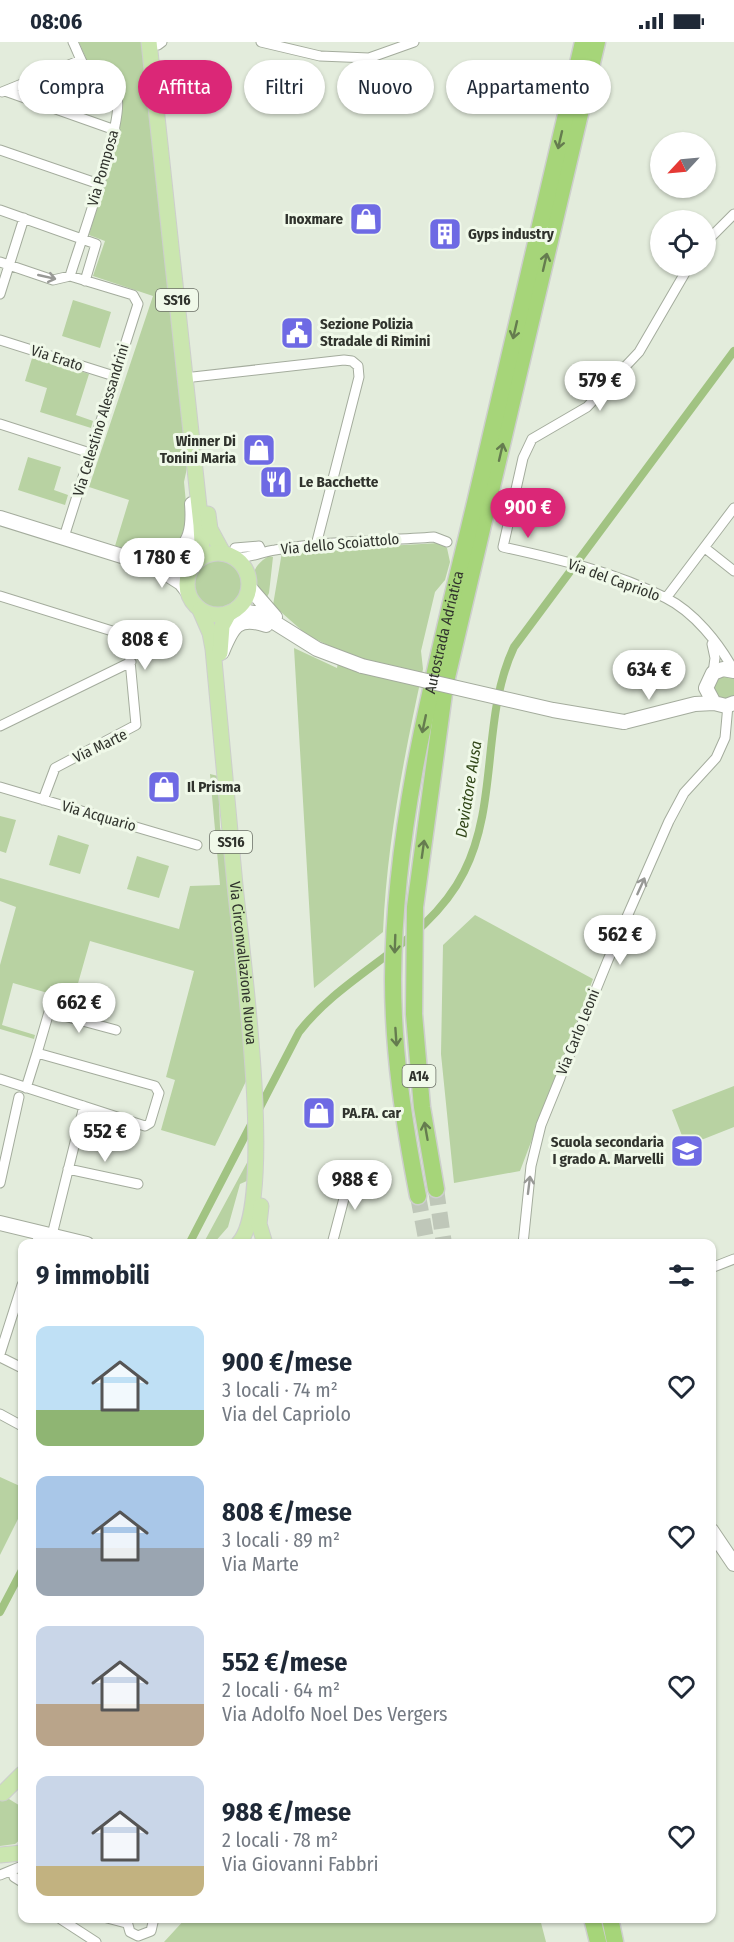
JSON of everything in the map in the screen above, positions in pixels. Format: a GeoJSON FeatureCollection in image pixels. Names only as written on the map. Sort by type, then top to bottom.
{"type":"FeatureCollection","features":[{"type":"Feature","properties":{"kind":"highway","name":"Autostrada Adriatica"},"geometry":{"type":"LineString","coordinates":[[418,1196],[401,1108],[393,978],[396,910],[409,796],[582,42]]}},
{"type":"Feature","properties":{"kind":"highway","name":"Autostrada Adriatica"},"geometry":{"type":"LineString","coordinates":[[436,1189],[422,1107],[414,1014],[415,907],[445,686],[597,42]]}},
{"type":"Feature","properties":{"kind":"highway"},"geometry":{"type":"LineString","coordinates":[[593,1923],[598,1942]]}},
{"type":"Feature","properties":{"kind":"highway"},"geometry":{"type":"LineString","coordinates":[[611,1923],[615,1942]]}},
{"type":"Feature","properties":{"kind":"main road","name":"SS16"},"geometry":{"type":"LineString","coordinates":[[157,43],[210,529],[246,570],[249,587]]}},
{"type":"Feature","properties":{"kind":"main road","name":"SS16"},"geometry":{"type":"LineString","coordinates":[[157,43],[202,543],[197,561],[187,577],[188,592]]}},
{"type":"Feature","properties":{"kind":"main road"},"geometry":{"type":"LineString","coordinates":[[197,561],[207,554],[230,552]]}},
{"type":"Feature","properties":{"kind":"main road","name":"Via Circonvallazione Nuova"},"geometry":{"type":"LineString","coordinates":[[249,587],[247,596],[232,611],[222,626],[220,656],[257,1072],[260,1224],[263,1239]]}},
{"type":"Feature","properties":{"kind":"main road","name":"Via Circonvallazione Nuova"},"geometry":{"type":"LineString","coordinates":[[188,592],[200,610],[210,633],[213,649],[257,1072]]}},
{"type":"Feature","properties":{"kind":"main road"},"geometry":{"type":"LineString","coordinates":[[200,610],[214,615],[232,611]]}},
{"type":"Feature","properties":{"kind":"main road","name":"Via Circonvallazione Nuova"},"geometry":{"type":"LineString","coordinates":[[242,1239],[250,1218],[260,1146]]}},
{"type":"Feature","properties":{"kind":"main road"},"geometry":{"type":"LineString","coordinates":[[1,1793],[18,1778]]}},
{"type":"Feature","properties":{"kind":"main road"},"geometry":{"type":"LineString","coordinates":[[1,1793],[18,1795]]}},
{"type":"Feature","properties":{"kind":"main road"},"geometry":{"type":"LineString","coordinates":[[0,1864],[15,1858]]}},
{"type":"Feature","properties":{"kind":"street","name":"Via Pomposa"},"geometry":{"type":"LineString","coordinates":[[73,42],[81,60]]}},
{"type":"Feature","properties":{"kind":"street"},"geometry":{"type":"LineString","coordinates":[[261,42],[320,56],[369,58],[414,42]]}},
{"type":"Feature","properties":{"kind":"street"},"geometry":{"type":"LineString","coordinates":[[2,92],[18,86]]}},
{"type":"Feature","properties":{"kind":"street"},"geometry":{"type":"LineString","coordinates":[[2,92],[114,130]]}},
{"type":"Feature","properties":{"kind":"street","name":"Via Pomposa"},"geometry":{"type":"LineString","coordinates":[[70,276],[99,184],[116,114]]}},
{"type":"Feature","properties":{"kind":"street"},"geometry":{"type":"LineString","coordinates":[[0,150],[99,184]]}},
{"type":"Feature","properties":{"kind":"street"},"geometry":{"type":"LineString","coordinates":[[0,210],[96,244],[85,281],[70,276],[53,280],[5,263]]}},
{"type":"Feature","properties":{"kind":"street"},"geometry":{"type":"LineString","coordinates":[[716,232],[734,214]]}},
{"type":"Feature","properties":{"kind":"street"},"geometry":{"type":"LineString","coordinates":[[0,294],[5,263],[24,218]]}},
{"type":"Feature","properties":{"kind":"street","name":"Via del Capriolo"},"geometry":{"type":"LineString","coordinates":[[682,276],[639,352],[587,406],[528,444],[503,547],[589,569],[666,598],[696,621],[734,671]]}},
{"type":"Feature","properties":{"kind":"street","name":"Via Celestino Alessandrini"},"geometry":{"type":"LineString","coordinates":[[64,537],[138,304],[133,295],[85,281]]}},
{"type":"Feature","properties":{"kind":"street","name":"Via Erato"},"geometry":{"type":"LineString","coordinates":[[0,340],[114,376]]}},
{"type":"Feature","properties":{"kind":"street"},"geometry":{"type":"LineString","coordinates":[[193,376],[344,360],[352,361],[358,366],[359,377],[316,545]]}},
{"type":"Feature","properties":{"kind":"street"},"geometry":{"type":"LineString","coordinates":[[0,424],[90,453]]}},
{"type":"Feature","properties":{"kind":"street"},"geometry":{"type":"LineString","coordinates":[[111,553],[161,556],[174,554],[187,544],[193,522],[189,478],[194,461]]}},
{"type":"Feature","properties":{"kind":"street"},"geometry":{"type":"LineString","coordinates":[[666,598],[734,508]]}},
{"type":"Feature","properties":{"kind":"street"},"geometry":{"type":"LineString","coordinates":[[0,518],[154,567],[181,583],[188,592]]}},
{"type":"Feature","properties":{"kind":"street","name":"Via dello Scoiattolo"},"geometry":{"type":"LineString","coordinates":[[230,552],[243,558],[262,552],[316,545],[434,537],[447,542]]}},
{"type":"Feature","properties":{"kind":"street"},"geometry":{"type":"LineString","coordinates":[[705,548],[734,571]]}},
{"type":"Feature","properties":{"kind":"street"},"geometry":{"type":"LineString","coordinates":[[154,567],[177,568],[197,561]]}},
{"type":"Feature","properties":{"kind":"street"},"geometry":{"type":"LineString","coordinates":[[249,587],[291,634]]}},
{"type":"Feature","properties":{"kind":"street","name":"Via Marte"},"geometry":{"type":"LineString","coordinates":[[0,596],[125,635],[128,639],[136,725],[55,768],[43,800]]}},
{"type":"Feature","properties":{"kind":"street"},"geometry":{"type":"LineString","coordinates":[[232,611],[261,614],[291,634],[330,655],[362,666],[553,710],[624,722],[681,708],[725,704]]}},
{"type":"Feature","properties":{"kind":"street"},"geometry":{"type":"LineString","coordinates":[[220,656],[229,635],[242,622],[259,622],[291,634]]}},
{"type":"Feature","properties":{"kind":"street"},"geometry":{"type":"LineString","coordinates":[[711,639],[715,658],[707,694],[725,704]]}},
{"type":"Feature","properties":{"kind":"street"},"geometry":{"type":"LineString","coordinates":[[0,726],[130,662]]}},
{"type":"Feature","properties":{"kind":"street"},"geometry":{"type":"LineString","coordinates":[[681,708],[693,699],[710,678],[723,669],[734,671]]}},
{"type":"Feature","properties":{"kind":"street","name":"Via Carlo Leoni"},"geometry":{"type":"LineString","coordinates":[[524,1239],[531,1166],[541,1125],[608,960],[669,821],[684,793],[716,758],[725,738],[725,704]]}},
{"type":"Feature","properties":{"kind":"street","name":"Via Acquario"},"geometry":{"type":"LineString","coordinates":[[0,787],[197,845]]}},
{"type":"Feature","properties":{"kind":"street"},"geometry":{"type":"LineString","coordinates":[[26,1088],[49,1012],[116,1030]]}},
{"type":"Feature","properties":{"kind":"street"},"geometry":{"type":"LineString","coordinates":[[0,1079],[145,1126],[150,1123],[159,1093],[155,1086],[37,1053]]}},
{"type":"Feature","properties":{"kind":"street"},"geometry":{"type":"LineString","coordinates":[[0,1183],[19,1097]]}},
{"type":"Feature","properties":{"kind":"street"},"geometry":{"type":"LineString","coordinates":[[0,1223],[42,1237],[68,1169],[84,1106]]}},
{"type":"Feature","properties":{"kind":"street"},"geometry":{"type":"LineString","coordinates":[[68,1169],[138,1184]]}},
{"type":"Feature","properties":{"kind":"street"},"geometry":{"type":"LineString","coordinates":[[333,1239],[351,1172]]}},
{"type":"Feature","properties":{"kind":"street"},"geometry":{"type":"LineString","coordinates":[[716,1266],[734,1259]]}},
{"type":"Feature","properties":{"kind":"street"},"geometry":{"type":"LineString","coordinates":[[18,1298],[0,1355],[18,1366]]}},
{"type":"Feature","properties":{"kind":"street"},"geometry":{"type":"LineString","coordinates":[[0,1414],[18,1424]]}},
{"type":"Feature","properties":{"kind":"street"},"geometry":{"type":"LineString","coordinates":[[716,1537],[734,1564]]}},
{"type":"Feature","properties":{"kind":"street"},"geometry":{"type":"LineString","coordinates":[[0,1875],[15,1858]]}},
{"type":"Feature","properties":{"kind":"street"},"geometry":{"type":"LineString","coordinates":[[67,1923],[96,1942]]}},
{"type":"Feature","properties":{"kind":"street"},"geometry":{"type":"LineString","coordinates":[[127,1923],[130,1932],[144,1939],[151,1931],[153,1923]]}},
{"type":"Feature","properties":{"kind":"green space"},"geometry":{"type":"Polygon","coordinates":[[[79,42],[141,42],[147,53],[148,60],[138,60],[138,114],[153,114],[188,463],[184,482],[188,524],[186,535],[173,549],[141,552],[115,546],[129,500],[89,487],[153,296],[93,276],[105,241],[89,235],[119,130],[120,114],[126,114],[126,60],[87,60],[79,42]]]}},
{"type":"Feature","properties":{"kind":"green space"},"geometry":{"type":"Polygon","coordinates":[[[73,300],[111,312],[100,348],[62,336],[73,300]]]}},
{"type":"Feature","properties":{"kind":"green space"},"geometry":{"type":"Polygon","coordinates":[[[33,355],[89,374],[76,415],[93,421],[91,428],[40,412],[47,388],[25,381],[33,355]]]}},
{"type":"Feature","properties":{"kind":"green space"},"geometry":{"type":"Polygon","coordinates":[[[28,457],[61,467],[54,490],[68,495],[65,505],[18,490],[28,457]]]}},
{"type":"Feature","properties":{"kind":"green space"},"geometry":{"type":"Polygon","coordinates":[[[439,543],[447,548],[450,562],[445,580],[435,592],[421,651],[423,669],[397,800],[388,866],[383,932],[314,988],[294,648],[337,668],[340,651],[307,635],[273,605],[282,552],[439,543]]]}},
{"type":"Feature","properties":{"kind":"green space"},"geometry":{"type":"Polygon","coordinates":[[[269,556],[273,557],[269,593],[266,599],[257,587],[254,576],[257,566],[269,556]]]}},
{"type":"Feature","properties":{"kind":"green space"},"geometry":{"type":"Polygon","coordinates":[[[213,560],[223,560],[235,567],[242,579],[242,589],[235,601],[223,608],[213,608],[198,597],[194,589],[194,579],[205,564],[213,560]]]}},
{"type":"Feature","properties":{"kind":"green space"},"geometry":{"type":"Polygon","coordinates":[[[717,675],[734,678],[734,696],[730,699],[715,698],[711,681],[717,675]]]}},
{"type":"Feature","properties":{"kind":"green space"},"geometry":{"type":"Polygon","coordinates":[[[210,774],[218,776],[220,827],[227,864],[248,1077],[215,1146],[161,1130],[175,1080],[166,1077],[194,971],[90,941],[71,1008],[63,1006],[65,998],[13,983],[2,1025],[35,1035],[34,1039],[0,1029],[0,965],[16,907],[0,901],[0,878],[179,929],[190,886],[220,885],[210,774]]]}},
{"type":"Feature","properties":{"kind":"green space"},"geometry":{"type":"Polygon","coordinates":[[[0,816],[16,820],[6,853],[0,851],[0,816]]]}},
{"type":"Feature","properties":{"kind":"green space"},"geometry":{"type":"Polygon","coordinates":[[[58,835],[89,845],[80,874],[49,865],[58,835]]]}},
{"type":"Feature","properties":{"kind":"green space"},"geometry":{"type":"Polygon","coordinates":[[[137,856],[169,866],[159,898],[127,889],[137,856]]]}},
{"type":"Feature","properties":{"kind":"green space"},"geometry":{"type":"Polygon","coordinates":[[[475,915],[593,979],[520,1171],[454,1183],[441,1054],[443,945],[475,915]]]}},
{"type":"Feature","properties":{"kind":"green space"},"geometry":{"type":"Polygon","coordinates":[[[734,1086],[734,1127],[686,1146],[672,1110],[734,1086]]]}},
{"type":"Feature","properties":{"kind":"green space"},"geometry":{"type":"Polygon","coordinates":[[[249,1159],[249,1180],[240,1184],[228,1227],[218,1239],[206,1239],[249,1159]]]}},
{"type":"Feature","properties":{"kind":"green space"},"geometry":{"type":"Polygon","coordinates":[[[0,1477],[18,1485],[18,1519],[0,1555],[0,1477]]]}},
{"type":"Feature","properties":{"kind":"green space"},"geometry":{"type":"Polygon","coordinates":[[[9,1799],[18,1805],[18,1841],[15,1844],[0,1846],[0,1800],[9,1799]]]}},
{"type":"Feature","properties":{"kind":"green space"},"geometry":{"type":"Polygon","coordinates":[[[181,1923],[541,1923],[546,1942],[164,1942],[181,1923]]]}},
{"type":"Feature","properties":{"kind":"waterway","name":"Deviatore Ausa"},"geometry":{"type":"LineString","coordinates":[[192,1239],[299,1032],[340,991],[430,919],[449,897],[464,872],[475,845],[482,818],[497,702],[514,647],[734,351]]}},
{"type":"Feature","properties":{"kind":"waterway","name":"Deviatore Ausa"},"geometry":{"type":"LineString","coordinates":[[0,1612],[18,1578]]}},
{"type":"Feature","properties":{"kind":"tunnel"},"geometry":{"type":"LineString","coordinates":[[436,1189],[443,1239]]}},
{"type":"Feature","properties":{"kind":"tunnel"},"geometry":{"type":"LineString","coordinates":[[418,1196],[426,1239]]}},
{"type":"Feature","properties":{"kind":"place","name":"Inoxmare"},"geometry":{"type":"Point","coordinates":[366,219]}},
{"type":"Feature","properties":{"kind":"place","name":"Gyps industry"},"geometry":{"type":"Point","coordinates":[445,234]}},
{"type":"Feature","properties":{"kind":"place","name":"Sezione Polizia Stradale di Rimini"},"geometry":{"type":"Point","coordinates":[297,333]}},
{"type":"Feature","properties":{"kind":"place","name":"Winner Di Tonini Maria"},"geometry":{"type":"Point","coordinates":[259,450]}},
{"type":"Feature","properties":{"kind":"place","name":"Le Bacchette"},"geometry":{"type":"Point","coordinates":[276,482]}},
{"type":"Feature","properties":{"kind":"place","name":"Il Prisma"},"geometry":{"type":"Point","coordinates":[164,787]}},
{"type":"Feature","properties":{"kind":"place","name":"PA.FA. car"},"geometry":{"type":"Point","coordinates":[319,1113]}},
{"type":"Feature","properties":{"kind":"place","name":"Scuola secondaria I grado A. Marvelli"},"geometry":{"type":"Point","coordinates":[687,1151]}}]}
